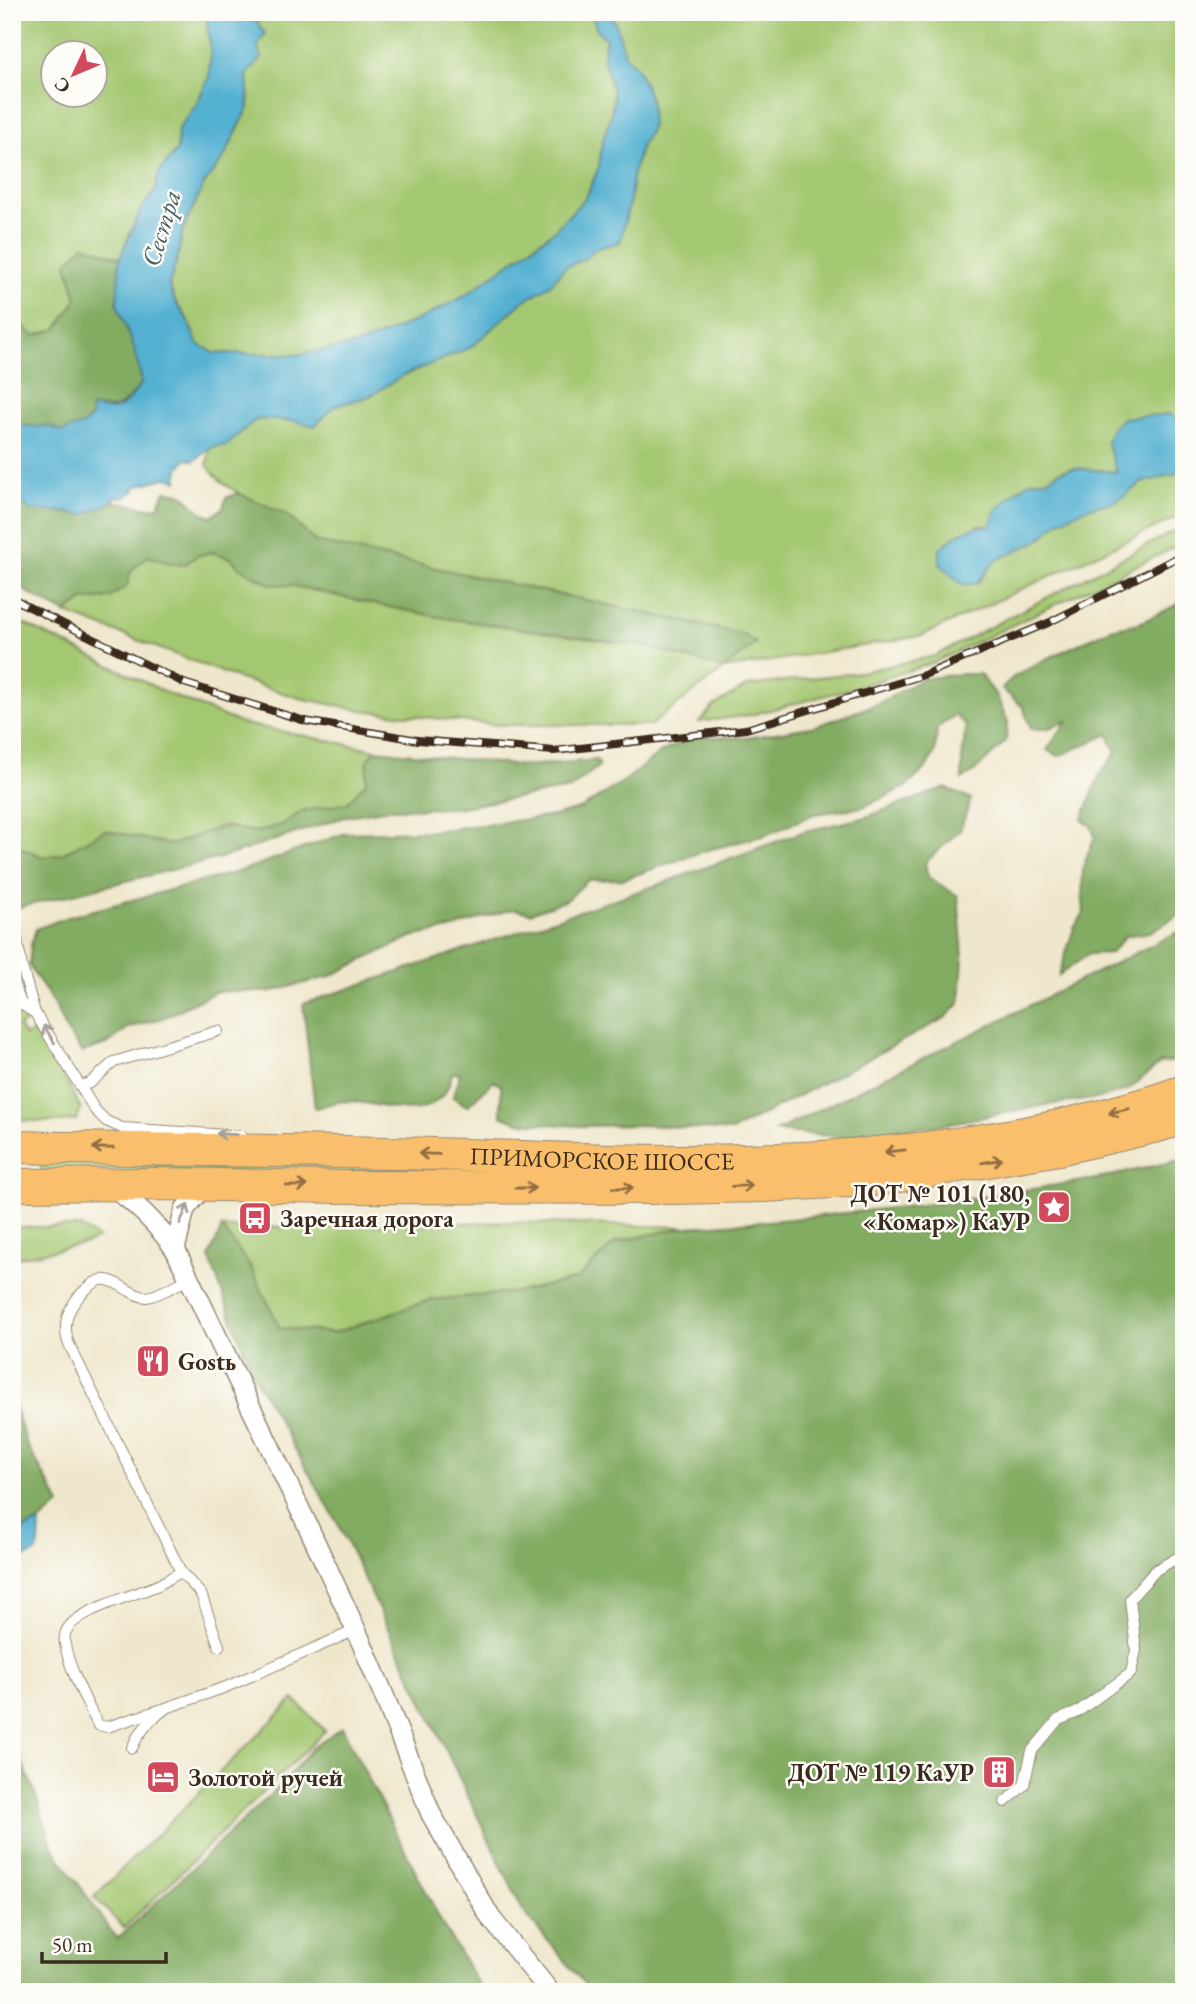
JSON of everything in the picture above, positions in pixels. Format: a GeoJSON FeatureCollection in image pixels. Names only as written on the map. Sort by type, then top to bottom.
{"type":"FeatureCollection","features":[{"type":"Feature","properties":{"kind":"highway","name":"ПРИМОРСКОЕ ШОССЕ"},"geometry":{"type":"LineString","coordinates":[[12,1185],[205,1185],[571,1173],[668,1161],[873,1153],[963,1143],[1056,1125],[1143,1105],[1184,1091]]}},
{"type":"Feature","properties":{"kind":"highway","name":"ПРИМОРСКОЕ ШОССЕ"},"geometry":{"type":"LineString","coordinates":[[12,1147],[343,1152],[571,1173],[764,1186],[882,1179],[1059,1149],[1184,1118]]}},
{"type":"Feature","properties":{"kind":"street"},"geometry":{"type":"LineString","coordinates":[[110,1185],[145,1212],[174,1249],[356,1630],[431,1814],[491,1917],[550,1992]]}},
{"type":"Feature","properties":{"kind":"street"},"geometry":{"type":"LineString","coordinates":[[174,1249],[185,1209],[205,1185]]}},
{"type":"Feature","properties":{"kind":"lane"},"geometry":{"type":"LineString","coordinates":[[14,921],[22,967],[35,1013],[94,1110],[106,1121],[122,1128],[249,1137]]}},
{"type":"Feature","properties":{"kind":"lane"},"geometry":{"type":"LineString","coordinates":[[12,980],[17,1000],[35,1013]]}},
{"type":"Feature","properties":{"kind":"lane"},"geometry":{"type":"LineString","coordinates":[[80,1086],[90,1083],[114,1062],[218,1031]]}},
{"type":"Feature","properties":{"kind":"lane"},"geometry":{"type":"LineString","coordinates":[[262,1139],[343,1152]]}},
{"type":"Feature","properties":{"kind":"lane"},"geometry":{"type":"LineString","coordinates":[[188,1279],[149,1297],[140,1296],[107,1280],[97,1280],[70,1310],[65,1331],[181,1572],[201,1594],[219,1646]]}},
{"type":"Feature","properties":{"kind":"lane"},"geometry":{"type":"LineString","coordinates":[[1005,1802],[1024,1785],[1032,1751],[1058,1720],[1076,1713],[1131,1673],[1136,1650],[1130,1599],[1156,1570],[1184,1554]]}},
{"type":"Feature","properties":{"kind":"lane"},"geometry":{"type":"LineString","coordinates":[[181,1572],[157,1586],[82,1616],[70,1623],[65,1632],[64,1643],[69,1661],[98,1725],[103,1728],[226,1687],[356,1630]]}},
{"type":"Feature","properties":{"kind":"lane"},"geometry":{"type":"LineString","coordinates":[[132,1748],[149,1722],[166,1708]]}},
{"type":"Feature","properties":{"kind":"green space"},"geometry":{"type":"Polygon","coordinates":[[[12,12],[208,12],[211,51],[209,77],[196,105],[178,130],[177,150],[159,172],[156,189],[140,211],[120,258],[84,245],[67,263],[77,299],[57,329],[34,336],[17,321],[24,300],[12,290],[12,12]]]}},
{"type":"Feature","properties":{"kind":"green space"},"geometry":{"type":"Polygon","coordinates":[[[256,12],[589,12],[597,30],[606,39],[603,56],[614,96],[599,167],[587,196],[554,231],[463,297],[361,344],[295,355],[214,353],[197,343],[169,285],[183,229],[204,184],[223,159],[249,107],[247,75],[262,57],[257,47],[256,12]]]}},
{"type":"Feature","properties":{"kind":"green space"},"geometry":{"type":"Polygon","coordinates":[[[608,12],[1184,12],[1184,433],[1118,472],[1073,468],[1046,480],[1031,481],[991,526],[976,525],[977,583],[996,560],[1038,541],[1059,521],[1087,508],[1117,501],[1141,483],[1184,471],[1184,514],[921,636],[724,669],[651,725],[497,725],[360,710],[299,698],[240,679],[66,613],[83,600],[109,598],[131,571],[148,556],[183,565],[197,556],[211,552],[231,558],[241,569],[270,584],[294,586],[445,618],[648,647],[682,655],[745,650],[756,643],[742,634],[316,542],[263,505],[228,487],[207,465],[210,447],[227,445],[258,419],[294,421],[315,426],[334,406],[370,396],[404,375],[470,348],[522,302],[550,285],[565,267],[587,258],[594,249],[620,242],[631,194],[632,177],[641,146],[652,126],[650,99],[639,72],[625,55],[616,24],[608,12]]]}},
{"type":"Feature","properties":{"kind":"green space"},"geometry":{"type":"Polygon","coordinates":[[[84,245],[120,258],[117,303],[134,348],[142,382],[130,398],[119,406],[107,409],[100,407],[85,424],[62,433],[49,426],[12,424],[12,290],[24,300],[18,321],[34,336],[57,329],[77,299],[67,263],[84,245]]]}},
{"type":"Feature","properties":{"kind":"green space"},"geometry":{"type":"Polygon","coordinates":[[[165,491],[181,493],[200,511],[211,517],[223,508],[226,498],[238,493],[286,514],[316,542],[742,634],[756,643],[724,669],[648,647],[445,618],[295,586],[270,584],[241,569],[231,558],[211,552],[197,556],[184,565],[148,556],[131,571],[127,586],[109,598],[83,600],[66,613],[12,584],[12,497],[20,500],[32,511],[83,515],[113,501],[148,508],[158,507],[165,491]]]}},
{"type":"Feature","properties":{"kind":"green space"},"geometry":{"type":"Polygon","coordinates":[[[1184,526],[1184,543],[935,662],[861,686],[751,715],[699,722],[715,705],[748,686],[860,672],[935,656],[1184,526]]]}},
{"type":"Feature","properties":{"kind":"green space"},"geometry":{"type":"Polygon","coordinates":[[[1184,601],[1184,914],[1150,932],[1125,936],[1111,953],[1089,954],[1059,975],[1074,928],[1084,913],[1083,874],[1095,837],[1091,826],[1082,820],[1100,774],[1116,753],[1108,734],[1059,756],[1047,750],[1067,721],[1046,729],[1031,729],[1023,707],[1002,689],[1012,678],[1044,660],[1111,629],[1140,623],[1184,601]]]}},
{"type":"Feature","properties":{"kind":"green space"},"geometry":{"type":"Polygon","coordinates":[[[12,618],[169,694],[240,723],[376,750],[368,760],[366,782],[347,804],[302,811],[283,824],[257,832],[223,826],[171,845],[105,830],[62,854],[43,857],[12,844],[12,618]]]}},
{"type":"Feature","properties":{"kind":"green space"},"geometry":{"type":"Polygon","coordinates":[[[980,674],[996,695],[1008,722],[1006,741],[973,773],[962,779],[966,726],[955,715],[937,728],[935,752],[925,769],[906,787],[863,807],[814,814],[766,835],[704,851],[624,879],[588,880],[567,900],[530,913],[514,909],[454,928],[411,937],[328,977],[269,992],[217,991],[163,1018],[128,1028],[107,1044],[82,1052],[64,1027],[55,1005],[29,966],[36,929],[68,917],[238,872],[346,833],[432,831],[554,816],[582,808],[627,779],[661,752],[697,736],[746,738],[816,726],[877,704],[922,679],[980,674]]]}},
{"type":"Feature","properties":{"kind":"green space"},"geometry":{"type":"Polygon","coordinates":[[[376,750],[525,766],[596,760],[600,765],[570,789],[455,808],[390,809],[347,816],[224,857],[12,909],[12,844],[43,857],[62,854],[105,830],[171,845],[223,826],[257,832],[283,824],[302,811],[347,803],[366,782],[368,760],[376,750]]]}},
{"type":"Feature","properties":{"kind":"green space"},"geometry":{"type":"Polygon","coordinates":[[[945,788],[971,799],[960,830],[925,863],[928,877],[958,896],[963,957],[960,1003],[945,1018],[732,1131],[648,1125],[580,1126],[518,1122],[501,1115],[501,1086],[494,1081],[467,1106],[453,1097],[460,1074],[453,1072],[445,1092],[435,1102],[424,1107],[399,1109],[347,1101],[315,1108],[303,1004],[666,882],[805,831],[863,818],[945,788]]]}},
{"type":"Feature","properties":{"kind":"green space"},"geometry":{"type":"Polygon","coordinates":[[[1184,929],[1184,1060],[1160,1063],[1129,1089],[1101,1098],[1045,1105],[941,1125],[842,1137],[776,1131],[1184,929]]]}},
{"type":"Feature","properties":{"kind":"green space"},"geometry":{"type":"Polygon","coordinates":[[[12,1011],[19,1012],[26,1021],[19,1027],[25,1036],[33,1031],[58,1066],[81,1109],[76,1120],[12,1120],[12,1011]]]}},
{"type":"Feature","properties":{"kind":"green space"},"geometry":{"type":"Polygon","coordinates":[[[1184,1159],[1184,1992],[591,1992],[523,1911],[338,1524],[253,1375],[209,1257],[222,1228],[250,1266],[280,1328],[334,1333],[430,1300],[517,1292],[577,1279],[616,1242],[686,1227],[950,1202],[1102,1178],[1184,1159]]]}},
{"type":"Feature","properties":{"kind":"green space"},"geometry":{"type":"Polygon","coordinates":[[[41,1161],[554,1169],[555,1177],[41,1170],[41,1161]]]}},
{"type":"Feature","properties":{"kind":"green space"},"geometry":{"type":"Polygon","coordinates":[[[505,1222],[686,1227],[616,1242],[577,1279],[517,1292],[430,1300],[334,1333],[280,1328],[250,1266],[222,1228],[505,1222]]]}},
{"type":"Feature","properties":{"kind":"green space"},"geometry":{"type":"Polygon","coordinates":[[[12,1227],[80,1227],[98,1238],[88,1243],[12,1259],[12,1227]]]}},
{"type":"Feature","properties":{"kind":"green space"},"geometry":{"type":"Polygon","coordinates":[[[12,1399],[27,1445],[60,1504],[40,1522],[12,1534],[12,1399]]]}},
{"type":"Feature","properties":{"kind":"green space"},"geometry":{"type":"Polygon","coordinates":[[[294,1699],[325,1731],[124,1928],[94,1897],[294,1699]]]}},
{"type":"Feature","properties":{"kind":"green space"},"geometry":{"type":"Polygon","coordinates":[[[342,1727],[444,1927],[483,1992],[277,1992],[266,1982],[257,1992],[12,1992],[12,1738],[34,1790],[53,1848],[117,1939],[280,1786],[313,1747],[342,1727]]]}},
{"type":"Feature","properties":{"kind":"water","name":"Сестра"},"geometry":{"type":"Polygon","coordinates":[[[208,12],[256,12],[257,22],[265,34],[257,47],[262,57],[247,75],[249,107],[223,159],[204,184],[183,229],[169,286],[197,343],[214,353],[295,355],[361,344],[463,297],[554,231],[587,196],[599,167],[603,140],[611,116],[614,96],[603,56],[606,39],[597,30],[589,12],[608,12],[616,24],[625,55],[639,71],[650,99],[652,126],[641,146],[632,177],[631,194],[620,242],[594,249],[587,258],[565,267],[550,285],[522,302],[470,348],[404,375],[370,396],[334,406],[315,426],[294,421],[258,419],[227,445],[210,448],[194,461],[186,459],[179,468],[177,481],[169,477],[136,486],[134,491],[124,498],[118,496],[106,505],[83,515],[31,511],[20,500],[12,497],[12,424],[49,426],[62,432],[85,424],[92,417],[91,408],[119,408],[142,382],[134,348],[117,303],[120,258],[140,211],[156,189],[159,172],[177,150],[178,130],[196,105],[209,77],[211,51],[208,12]]]}},
{"type":"Feature","properties":{"kind":"water"},"geometry":{"type":"Polygon","coordinates":[[[1169,414],[1181,421],[1181,434],[1184,433],[1184,471],[1141,483],[1117,501],[1087,508],[1059,521],[1038,541],[996,560],[977,583],[962,585],[940,564],[940,549],[945,544],[969,529],[991,526],[995,511],[1031,481],[1046,480],[1073,468],[1117,472],[1107,443],[1112,428],[1123,418],[1169,414]]]}},
{"type":"Feature","properties":{"kind":"water"},"geometry":{"type":"Polygon","coordinates":[[[40,1522],[36,1553],[12,1562],[12,1534],[40,1522]]]}},
{"type":"Feature","properties":{"kind":"railway"},"geometry":{"type":"LineString","coordinates":[[12,597],[184,683],[305,721],[418,740],[554,751],[746,729],[924,675],[1048,623],[1184,554]]}},
{"type":"Feature","properties":{"kind":"place","name":"ДОТ № 101 (180, «Комар») КаУР"},"geometry":{"type":"Point","coordinates":[1054,1207]}},
{"type":"Feature","properties":{"kind":"place","name":"Заречная дорога"},"geometry":{"type":"Point","coordinates":[255,1218]}},
{"type":"Feature","properties":{"kind":"place","name":"Gostь"},"geometry":{"type":"Point","coordinates":[153,1361]}},
{"type":"Feature","properties":{"kind":"place","name":"ДОТ № 119 КаУР"},"geometry":{"type":"Point","coordinates":[999,1772]}},
{"type":"Feature","properties":{"kind":"place","name":"Золотой ручей"},"geometry":{"type":"Point","coordinates":[163,1777]}}]}
